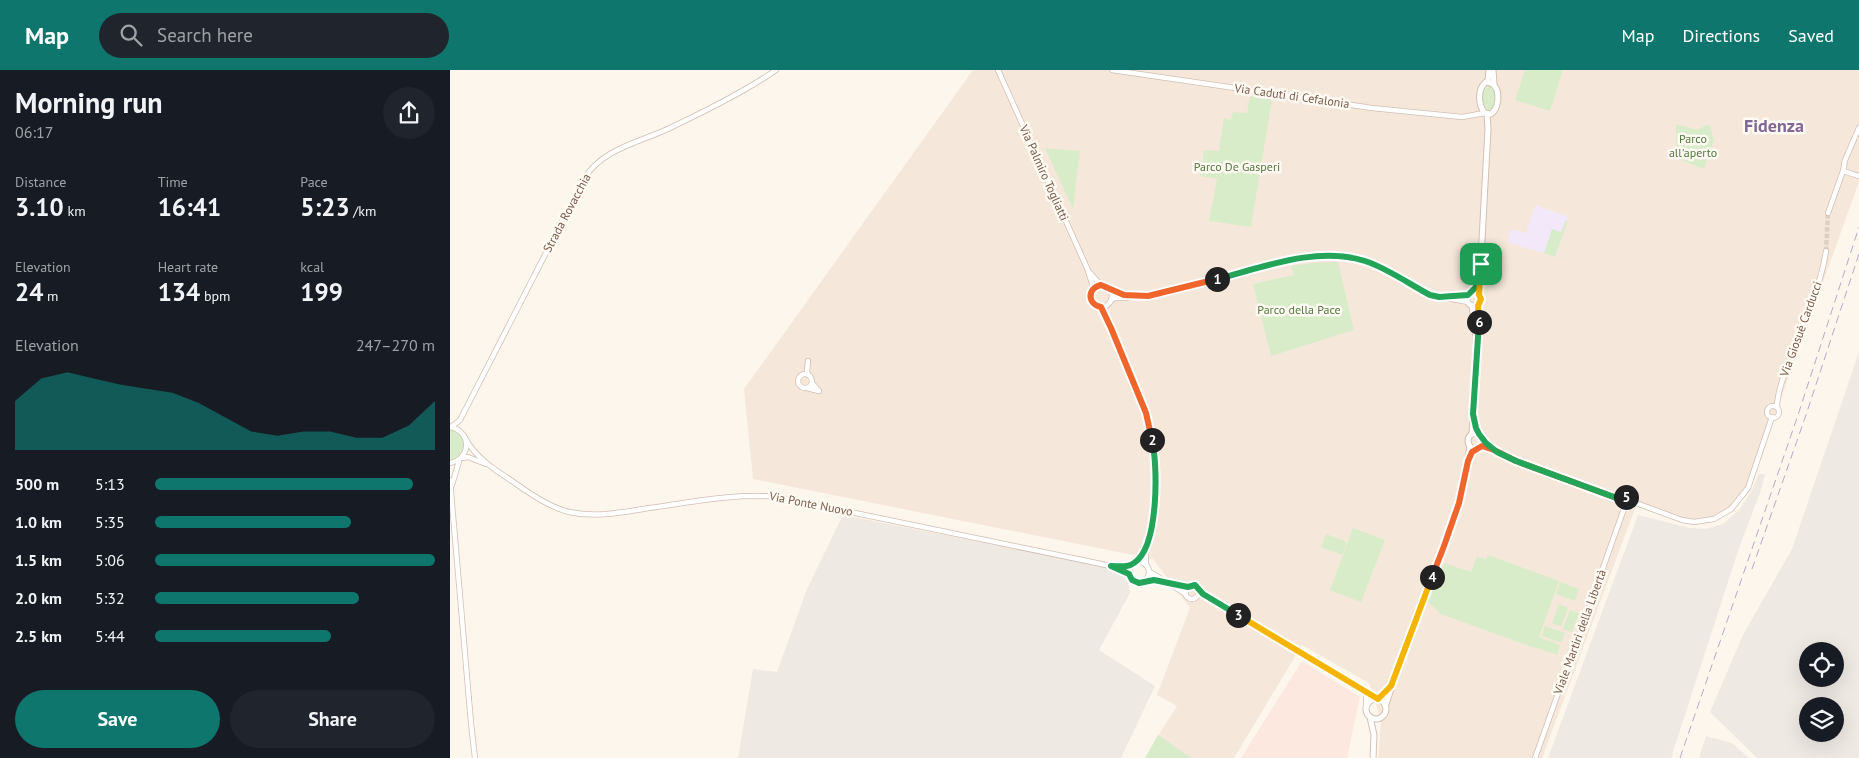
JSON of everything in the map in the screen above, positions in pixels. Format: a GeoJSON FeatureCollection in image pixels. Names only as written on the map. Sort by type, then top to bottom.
{"type":"FeatureCollection","features":[{"type":"Feature","properties":{"kind":"main road"},"geometry":{"type":"LineString","coordinates":[[1472,305],[1481,301],[1479,295],[1488,129],[1486,113],[1481,104],[1481,89],[1483,84],[1488,81],[1491,70]]}},
{"type":"Feature","properties":{"kind":"main road"},"geometry":{"type":"LineString","coordinates":[[1488,129],[1498,103],[1491,70]]}},
{"type":"Feature","properties":{"kind":"main road"},"geometry":{"type":"LineString","coordinates":[[1488,81],[1495,85]]}},
{"type":"Feature","properties":{"kind":"main road"},"geometry":{"type":"LineString","coordinates":[[1486,113],[1494,112]]}},
{"type":"Feature","properties":{"kind":"main road"},"geometry":{"type":"LineString","coordinates":[[1469,294],[1476,287],[1481,264]]}},
{"type":"Feature","properties":{"kind":"main road"},"geometry":{"type":"LineString","coordinates":[[1469,294],[1476,292],[1479,295]]}},
{"type":"Feature","properties":{"kind":"main road"},"geometry":{"type":"LineString","coordinates":[[1469,294],[1476,323],[1477,350],[1472,434],[1468,440],[1473,448]]}},
{"type":"Feature","properties":{"kind":"main road"},"geometry":{"type":"LineString","coordinates":[[1473,414],[1476,428],[1484,440],[1482,446],[1473,448]]}},
{"type":"Feature","properties":{"kind":"main road"},"geometry":{"type":"LineString","coordinates":[[1472,434],[1479,434]]}},
{"type":"Feature","properties":{"kind":"main road"},"geometry":{"type":"LineString","coordinates":[[1373,758],[1374,734],[1378,720],[1385,714],[1387,709],[1386,704],[1391,686],[1414,620],[1444,546],[1459,503],[1468,461],[1473,448]]}},
{"type":"Feature","properties":{"kind":"main road"},"geometry":{"type":"LineString","coordinates":[[1374,734],[1366,708],[1368,702],[1377,699],[1391,686]]}},
{"type":"Feature","properties":{"kind":"main road"},"geometry":{"type":"LineString","coordinates":[[1377,699],[1386,704]]}},
{"type":"Feature","properties":{"kind":"main road"},"geometry":{"type":"LineString","coordinates":[[1370,717],[1378,720]]}},
{"type":"Feature","properties":{"kind":"street","name":"Strada Rovacchia"},"geometry":{"type":"LineString","coordinates":[[450,427],[460,420],[576,194],[593,166],[613,152],[653,136],[737,94],[776,70]]}},
{"type":"Feature","properties":{"kind":"street","name":"Via Palmiro Togliatti"},"geometry":{"type":"LineString","coordinates":[[996,70],[1087,268],[1092,283],[1091,300],[1095,306],[1101,307],[1110,302],[1133,296],[1157,294],[1294,259],[1326,256],[1367,261],[1430,295],[1472,305]]}},
{"type":"Feature","properties":{"kind":"street","name":"Via Caduti di Cefalonia"},"geometry":{"type":"LineString","coordinates":[[1112,70],[1372,108],[1462,117],[1486,113]]}},
{"type":"Feature","properties":{"kind":"street"},"geometry":{"type":"LineString","coordinates":[[1472,114],[1481,104]]}},
{"type":"Feature","properties":{"kind":"street"},"geometry":{"type":"LineString","coordinates":[[1828,213],[1845,160],[1859,128]]}},
{"type":"Feature","properties":{"kind":"street"},"geometry":{"type":"LineString","coordinates":[[1843,170],[1859,176]]}},
{"type":"Feature","properties":{"kind":"street","name":"Via Giosuè Carducci"},"geometry":{"type":"LineString","coordinates":[[1777,407],[1778,396],[1823,268],[1826,251]]}},
{"type":"Feature","properties":{"kind":"street","name":"Via Palmiro Togliatti"},"geometry":{"type":"LineString","coordinates":[[1087,268],[1101,285],[1117,294],[1133,296]]}},
{"type":"Feature","properties":{"kind":"street"},"geometry":{"type":"LineString","coordinates":[[1092,290],[1101,285]]}},
{"type":"Feature","properties":{"kind":"street"},"geometry":{"type":"LineString","coordinates":[[1109,289],[1112,295],[1108,313],[1111,328]]}},
{"type":"Feature","properties":{"kind":"street","name":"Via Palmiro Togliatti"},"geometry":{"type":"LineString","coordinates":[[1439,297],[1469,294]]}},
{"type":"Feature","properties":{"kind":"street"},"geometry":{"type":"LineString","coordinates":[[1101,307],[1146,413],[1154,447],[1156,493],[1146,546],[1146,564]]}},
{"type":"Feature","properties":{"kind":"street"},"geometry":{"type":"LineString","coordinates":[[806,374],[811,377],[812,383],[819,391],[802,388],[797,383],[798,377],[806,374]]}},
{"type":"Feature","properties":{"kind":"street"},"geometry":{"type":"LineString","coordinates":[[807,388],[812,383]]}},
{"type":"Feature","properties":{"kind":"street"},"geometry":{"type":"LineString","coordinates":[[1771,406],[1777,407],[1779,414],[1777,417],[1772,417],[1768,414],[1768,408],[1771,406]]}},
{"type":"Feature","properties":{"kind":"street"},"geometry":{"type":"LineString","coordinates":[[1622,500],[1622,504],[1625,506],[1636,503],[1682,520],[1694,522],[1714,519],[1731,509],[1748,488],[1772,417]]}},
{"type":"Feature","properties":{"kind":"street"},"geometry":{"type":"LineString","coordinates":[[452,488],[456,469],[467,448],[460,427],[460,420]]}},
{"type":"Feature","properties":{"kind":"street"},"geometry":{"type":"LineString","coordinates":[[450,427],[464,436]]}},
{"type":"Feature","properties":{"kind":"street","name":"Via Ponte Nuovo"},"geometry":{"type":"LineString","coordinates":[[464,436],[474,452],[490,466],[546,503],[567,512],[587,515],[613,514],[743,495],[778,497],[1111,566],[1129,574],[1130,578],[1139,583],[1146,580],[1166,582],[1188,587],[1195,585],[1199,594],[1191,599],[1186,594],[1166,582],[1150,572],[1146,564],[1140,562],[1111,566]]}},
{"type":"Feature","properties":{"kind":"street"},"geometry":{"type":"LineString","coordinates":[[1484,440],[1494,450]]}},
{"type":"Feature","properties":{"kind":"street"},"geometry":{"type":"LineString","coordinates":[[1482,446],[1516,461],[1622,500]]}},
{"type":"Feature","properties":{"kind":"street","name":"Via Ponte Nuovo"},"geometry":{"type":"LineString","coordinates":[[461,459],[468,457],[490,466]]}},
{"type":"Feature","properties":{"kind":"street"},"geometry":{"type":"LineString","coordinates":[[450,463],[461,459]]}},
{"type":"Feature","properties":{"kind":"street"},"geometry":{"type":"LineString","coordinates":[[450,480],[475,758]]}},
{"type":"Feature","properties":{"kind":"street"},"geometry":{"type":"LineString","coordinates":[[1622,500],[1624,497],[1629,497],[1631,503]]}},
{"type":"Feature","properties":{"kind":"street","name":"Viale Martiri della Libertà"},"geometry":{"type":"LineString","coordinates":[[1535,758],[1625,506]]}},
{"type":"Feature","properties":{"kind":"street"},"geometry":{"type":"LineString","coordinates":[[1129,574],[1133,564],[1143,553],[1146,546]]}},
{"type":"Feature","properties":{"kind":"street"},"geometry":{"type":"LineString","coordinates":[[1146,580],[1150,572]]}},
{"type":"Feature","properties":{"kind":"street"},"geometry":{"type":"LineString","coordinates":[[1186,594],[1188,587]]}},
{"type":"Feature","properties":{"kind":"street"},"geometry":{"type":"LineString","coordinates":[[1199,594],[1209,597],[1298,649],[1377,699]]}},
{"type":"Feature","properties":{"kind":"street"},"geometry":{"type":"LineString","coordinates":[[1357,686],[1366,695],[1366,708]]}},
{"type":"Feature","properties":{"kind":"shaded area"},"geometry":{"type":"Polygon","coordinates":[[[973,70],[1859,70],[1859,182],[1746,496],[1716,520],[1696,525],[1678,521],[1636,506],[1542,758],[1378,758],[1381,721],[1369,683],[1302,645],[1234,758],[1177,758],[1154,742],[1177,706],[1157,695],[1190,608],[1153,559],[753,479],[744,389],[973,70]]]}},
{"type":"Feature","properties":{"kind":"shaded area"},"geometry":{"type":"Polygon","coordinates":[[[1535,205],[1569,217],[1556,257],[1507,242],[1511,229],[1526,233],[1535,205]]]}},
{"type":"Feature","properties":{"kind":"shaded area"},"geometry":{"type":"Polygon","coordinates":[[[1859,352],[1859,758],[1757,758],[1710,712],[1743,635],[1792,549],[1859,352]]]}},
{"type":"Feature","properties":{"kind":"shaded area"},"geometry":{"type":"Polygon","coordinates":[[[1759,474],[1765,474],[1761,490],[1738,551],[1671,758],[1548,758],[1638,515],[1690,528],[1705,529],[1723,524],[1740,509],[1759,474]]]}},
{"type":"Feature","properties":{"kind":"shaded area"},"geometry":{"type":"Polygon","coordinates":[[[843,515],[1111,568],[1127,579],[1130,593],[1099,650],[1155,686],[1121,758],[738,758],[753,669],[777,672],[807,589],[843,515]]]}},
{"type":"Feature","properties":{"kind":"shaded area"},"geometry":{"type":"Polygon","coordinates":[[[1302,661],[1360,697],[1347,758],[1241,758],[1302,661]]]}},
{"type":"Feature","properties":{"kind":"shaded area"},"geometry":{"type":"Polygon","coordinates":[[[1706,736],[1732,743],[1749,758],[1699,758],[1706,736]]]}},
{"type":"Feature","properties":{"kind":"green space"},"geometry":{"type":"Polygon","coordinates":[[[1525,70],[1563,70],[1550,111],[1515,100],[1525,70]]]}},
{"type":"Feature","properties":{"kind":"green space"},"geometry":{"type":"Polygon","coordinates":[[[1487,84],[1493,87],[1496,97],[1495,106],[1491,111],[1486,111],[1482,100],[1482,93],[1487,84]]]}},
{"type":"Feature","properties":{"kind":"green space","name":"Parco De Gasperi"},"geometry":{"type":"Polygon","coordinates":[[[1250,96],[1272,99],[1251,227],[1209,221],[1217,179],[1200,176],[1204,150],[1219,151],[1224,118],[1231,120],[1233,112],[1247,113],[1250,96]]]}},
{"type":"Feature","properties":{"kind":"green space","name":"Parco all'aperto"},"geometry":{"type":"Polygon","coordinates":[[[1676,124],[1697,130],[1707,125],[1710,126],[1714,140],[1704,169],[1679,159],[1676,150],[1676,124]]]}},
{"type":"Feature","properties":{"kind":"green space"},"geometry":{"type":"Polygon","coordinates":[[[1045,148],[1080,151],[1073,209],[1045,148]]]}},
{"type":"Feature","properties":{"kind":"green space"},"geometry":{"type":"Polygon","coordinates":[[[1566,220],[1568,221],[1555,257],[1544,253],[1552,229],[1561,232],[1566,220]]]}},
{"type":"Feature","properties":{"kind":"green space","name":"Parco della Pace"},"geometry":{"type":"Polygon","coordinates":[[[1338,262],[1354,330],[1271,356],[1253,284],[1294,275],[1291,266],[1338,262]]]}},
{"type":"Feature","properties":{"kind":"green space"},"geometry":{"type":"Polygon","coordinates":[[[450,429],[459,433],[462,437],[464,450],[455,459],[450,461],[450,429]]]}},
{"type":"Feature","properties":{"kind":"green space"},"geometry":{"type":"Polygon","coordinates":[[[1353,528],[1385,540],[1361,602],[1330,590],[1353,528]]]}},
{"type":"Feature","properties":{"kind":"green space"},"geometry":{"type":"Polygon","coordinates":[[[1326,534],[1347,542],[1342,555],[1321,547],[1326,534]]]}},
{"type":"Feature","properties":{"kind":"green space"},"geometry":{"type":"Polygon","coordinates":[[[1488,555],[1559,581],[1539,637],[1560,645],[1557,655],[1441,614],[1428,602],[1428,597],[1444,563],[1471,572],[1477,556],[1486,560],[1488,555]]]}},
{"type":"Feature","properties":{"kind":"green space"},"geometry":{"type":"Polygon","coordinates":[[[1560,582],[1579,589],[1575,601],[1556,594],[1560,582]]]}},
{"type":"Feature","properties":{"kind":"green space"},"geometry":{"type":"Polygon","coordinates":[[[1559,604],[1568,608],[1561,626],[1552,623],[1559,604]]]}},
{"type":"Feature","properties":{"kind":"green space"},"geometry":{"type":"Polygon","coordinates":[[[1570,610],[1579,613],[1572,632],[1563,629],[1570,610]]]}},
{"type":"Feature","properties":{"kind":"green space"},"geometry":{"type":"Polygon","coordinates":[[[1545,626],[1565,633],[1561,643],[1542,636],[1545,626]]]}},
{"type":"Feature","properties":{"kind":"green space"},"geometry":{"type":"Polygon","coordinates":[[[1158,735],[1191,758],[1145,758],[1158,735]]]}},
{"type":"Feature","properties":{"kind":"tunnel"},"geometry":{"type":"LineString","coordinates":[[1826,251],[1828,213]]}},
{"type":"Feature","properties":{"kind":"railway"},"geometry":{"type":"LineString","coordinates":[[1680,758],[1798,415],[1859,227]]}},
{"type":"Feature","properties":{"kind":"railway"},"geometry":{"type":"LineString","coordinates":[[1752,569],[1805,418],[1859,254]]}},
{"type":"Feature","properties":{"kind":"district","name":"Fidenza"},"geometry":{"type":"Point","coordinates":[1774,126]}},
{"type":"Feature","properties":{"kind":"route"},"geometry":{"type":"LineString","coordinates":[[1481,264],[1475,290],[1468,295],[1439,297],[1430,295],[1367,261],[1326,256],[1294,259],[1148,296],[1117,294],[1101,285],[1093,288],[1090,293],[1091,300],[1095,306],[1101,307],[1104,313],[1146,413],[1156,460],[1156,493],[1146,546],[1139,560],[1132,565],[1111,566],[1129,574],[1132,580],[1139,583],[1146,580],[1154,580],[1188,587],[1191,585],[1196,586],[1203,594],[1298,649],[1378,699],[1391,686],[1414,620],[1444,546],[1459,503],[1468,461],[1475,449],[1482,446],[1487,447],[1494,450],[1516,461],[1622,500],[1627,496],[1630,498],[1630,505],[1625,506],[1622,504],[1622,500],[1553,474],[1516,461],[1503,455],[1497,452],[1494,450],[1489,447],[1482,435],[1479,434],[1473,414],[1480,325],[1478,306],[1481,299],[1479,295],[1481,264]]}}]}
